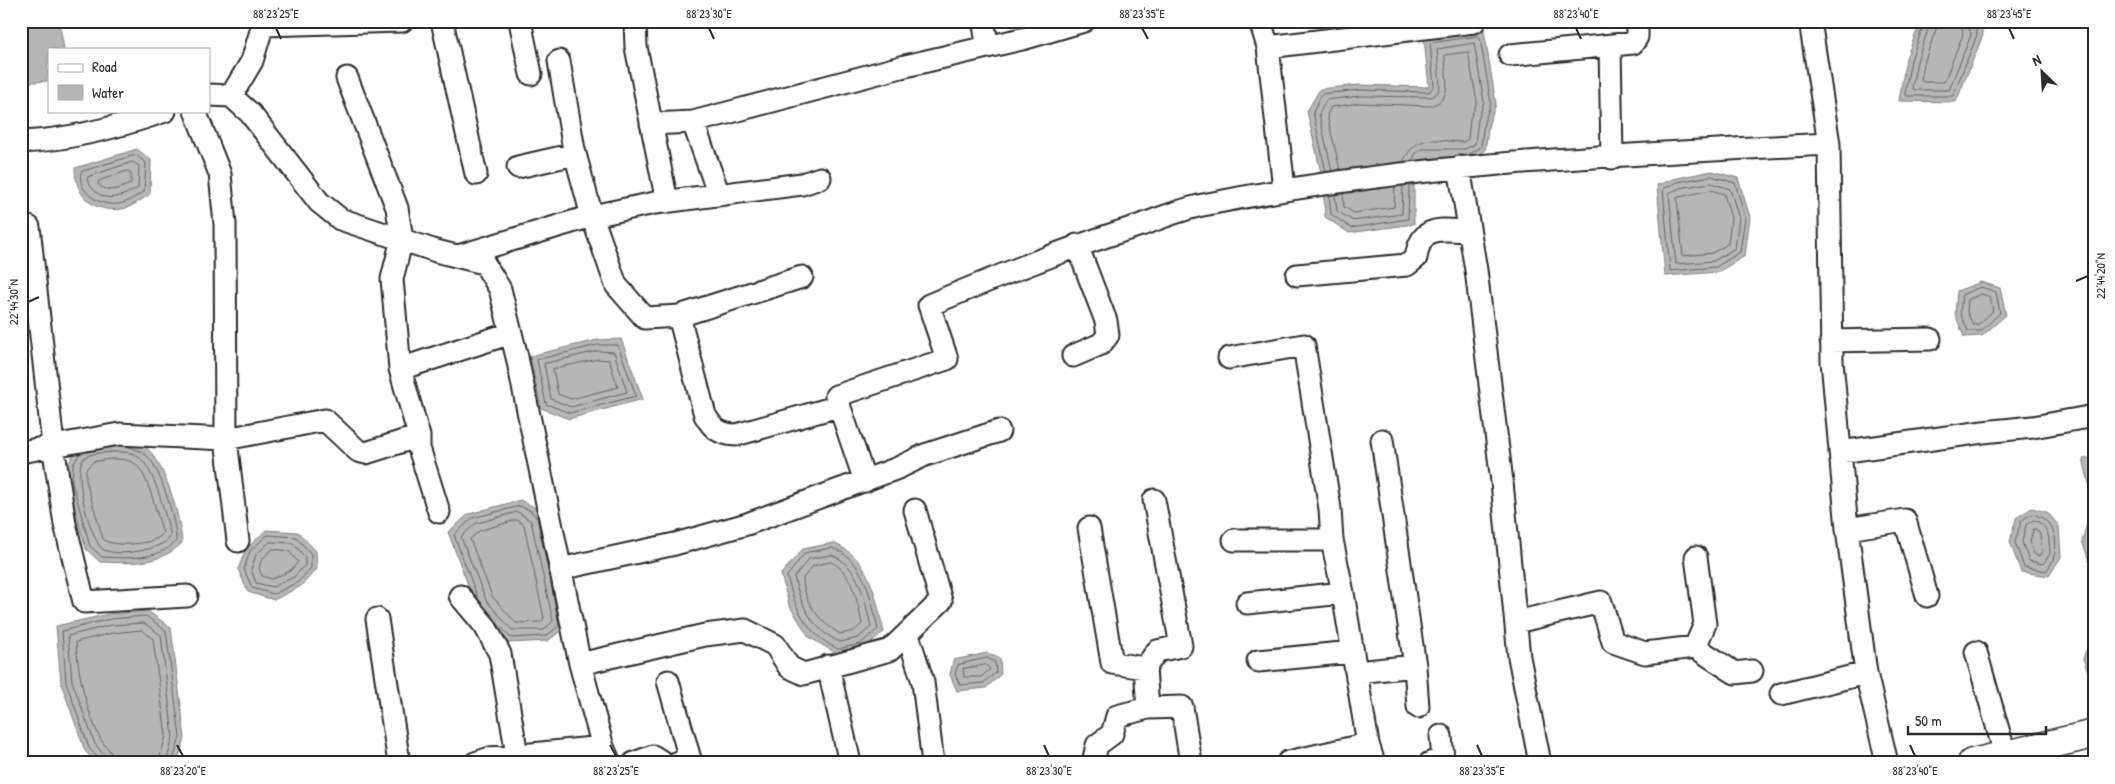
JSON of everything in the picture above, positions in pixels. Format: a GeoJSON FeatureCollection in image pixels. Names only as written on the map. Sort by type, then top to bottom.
{"type":"FeatureCollection","features":[{"type":"Feature","properties":{"kind":"street"},"geometry":{"type":"LineString","coordinates":[[231,96],[252,61],[264,23],[402,21]]}},
{"type":"Feature","properties":{"kind":"street"},"geometry":{"type":"LineString","coordinates":[[442,21],[476,174]]}},
{"type":"Feature","properties":{"kind":"street"},"geometry":{"type":"LineString","coordinates":[[520,21],[531,74]]}},
{"type":"Feature","properties":{"kind":"street"},"geometry":{"type":"LineString","coordinates":[[635,21],[636,47],[666,202]]}},
{"type":"Feature","properties":{"kind":"street"},"geometry":{"type":"LineString","coordinates":[[983,21],[988,47]]}},
{"type":"Feature","properties":{"kind":"street"},"geometry":{"type":"LineString","coordinates":[[651,124],[694,122],[1084,21]]}},
{"type":"Feature","properties":{"kind":"street"},"geometry":{"type":"LineString","coordinates":[[1260,21],[1268,47],[1284,189]]}},
{"type":"Feature","properties":{"kind":"street"},"geometry":{"type":"LineString","coordinates":[[1510,55],[1635,42],[1638,21]]}},
{"type":"Feature","properties":{"kind":"street"},"geometry":{"type":"LineString","coordinates":[[1810,21],[1829,144],[1831,340],[1847,529],[1866,673],[1887,763]]}},
{"type":"Feature","properties":{"kind":"street"},"geometry":{"type":"LineString","coordinates":[[1268,47],[1474,22]]}},
{"type":"Feature","properties":{"kind":"street"},"geometry":{"type":"LineString","coordinates":[[1610,46],[1612,158]]}},
{"type":"Feature","properties":{"kind":"street"},"geometry":{"type":"LineString","coordinates":[[559,61],[575,154],[592,216],[616,285],[645,318],[679,316],[802,277]]}},
{"type":"Feature","properties":{"kind":"street"},"geometry":{"type":"LineString","coordinates":[[347,78],[397,208],[402,239],[392,279],[400,369],[419,436],[419,448],[439,512]]}},
{"type":"Feature","properties":{"kind":"street"},"geometry":{"type":"LineString","coordinates":[[210,95],[231,96],[250,113],[319,202],[340,219],[484,263],[500,289],[511,333],[580,664],[606,755],[558,757],[517,755],[490,758],[475,763]]}},
{"type":"Feature","properties":{"kind":"street"},"geometry":{"type":"LineString","coordinates":[[21,142],[51,141],[137,121],[162,112]]}},
{"type":"Feature","properties":{"kind":"street"},"geometry":{"type":"LineString","coordinates":[[195,112],[220,174],[225,224],[226,439],[238,541]]}},
{"type":"Feature","properties":{"kind":"street"},"geometry":{"type":"LineString","coordinates":[[694,122],[719,195]]}},
{"type":"Feature","properties":{"kind":"street"},"geometry":{"type":"LineString","coordinates":[[865,481],[836,396],[946,359],[929,305],[1077,245],[1200,206],[1284,189],[1380,175],[1459,167],[1829,144]]}},
{"type":"Feature","properties":{"kind":"street"},"geometry":{"type":"LineString","coordinates":[[518,167],[575,154]]}},
{"type":"Feature","properties":{"kind":"street"},"geometry":{"type":"LineString","coordinates":[[1459,167],[1468,231],[1476,270],[1501,472],[1519,657],[1540,763]]}},
{"type":"Feature","properties":{"kind":"street"},"geometry":{"type":"LineString","coordinates":[[458,256],[592,216],[666,202],[802,184],[820,178]]}},
{"type":"Feature","properties":{"kind":"street"},"geometry":{"type":"LineString","coordinates":[[29,227],[53,445],[65,524],[84,602],[187,596]]}},
{"type":"Feature","properties":{"kind":"street"},"geometry":{"type":"LineString","coordinates":[[1297,275],[1407,265],[1416,258],[1418,242],[1425,235],[1437,230],[1468,231]]}},
{"type":"Feature","properties":{"kind":"street"},"geometry":{"type":"LineString","coordinates":[[1073,356],[1101,344],[1108,335],[1106,321],[1077,245]]}},
{"type":"Feature","properties":{"kind":"street"},"geometry":{"type":"LineString","coordinates":[[679,316],[705,415],[712,428],[723,434],[736,435],[839,406]]}},
{"type":"Feature","properties":{"kind":"street"},"geometry":{"type":"LineString","coordinates":[[400,369],[511,333]]}},
{"type":"Feature","properties":{"kind":"street"},"geometry":{"type":"LineString","coordinates":[[1831,340],[1930,339]]}},
{"type":"Feature","properties":{"kind":"street"},"geometry":{"type":"LineString","coordinates":[[1229,358],[1304,345],[1330,509],[1332,540],[1371,754],[1287,763]]}},
{"type":"Feature","properties":{"kind":"street"},"geometry":{"type":"LineString","coordinates":[[1840,452],[2032,427],[2094,416]]}},
{"type":"Feature","properties":{"kind":"street"},"geometry":{"type":"LineString","coordinates":[[21,452],[119,434],[226,439],[325,420],[358,451],[366,453],[419,436]]}},
{"type":"Feature","properties":{"kind":"street"},"geometry":{"type":"LineString","coordinates":[[560,569],[675,544],[738,526],[865,481],[925,455],[999,432]]}},
{"type":"Feature","properties":{"kind":"street"},"geometry":{"type":"LineString","coordinates":[[1382,440],[1415,666],[1418,708]]}},
{"type":"Feature","properties":{"kind":"street"},"geometry":{"type":"LineString","coordinates":[[1148,708],[1144,668],[1157,652],[1181,646],[1154,500]]}},
{"type":"Feature","properties":{"kind":"street"},"geometry":{"type":"LineString","coordinates":[[580,664],[704,635],[745,630],[775,645],[789,667],[804,674],[890,650],[908,636],[916,624],[941,600],[915,510]]}},
{"type":"Feature","properties":{"kind":"street"},"geometry":{"type":"LineString","coordinates":[[1847,529],[1905,520],[1927,596]]}},
{"type":"Feature","properties":{"kind":"street"},"geometry":{"type":"LineString","coordinates":[[1089,528],[1112,663],[1144,668]]}},
{"type":"Feature","properties":{"kind":"street"},"geometry":{"type":"LineString","coordinates":[[1234,540],[1332,540]]}},
{"type":"Feature","properties":{"kind":"street"},"geometry":{"type":"LineString","coordinates":[[1695,647],[1705,624],[1696,557]]}},
{"type":"Feature","properties":{"kind":"street"},"geometry":{"type":"LineString","coordinates":[[1247,603],[1343,592]]}},
{"type":"Feature","properties":{"kind":"street"},"geometry":{"type":"LineString","coordinates":[[460,596],[485,626],[500,654],[517,755]]}},
{"type":"Feature","properties":{"kind":"street"},"geometry":{"type":"LineString","coordinates":[[1516,622],[1601,602],[1613,642],[1645,652],[1695,647],[1735,673],[1752,671]]}},
{"type":"Feature","properties":{"kind":"street"},"geometry":{"type":"LineString","coordinates":[[377,619],[399,763]]}},
{"type":"Feature","properties":{"kind":"street"},"geometry":{"type":"LineString","coordinates":[[908,636],[923,682],[933,763]]}},
{"type":"Feature","properties":{"kind":"street"},"geometry":{"type":"LineString","coordinates":[[1976,652],[2005,754]]}},
{"type":"Feature","properties":{"kind":"street"},"geometry":{"type":"LineString","coordinates":[[1258,661],[1354,662],[1415,666]]}},
{"type":"Feature","properties":{"kind":"street"},"geometry":{"type":"LineString","coordinates":[[828,666],[850,763]]}},
{"type":"Feature","properties":{"kind":"street"},"geometry":{"type":"LineString","coordinates":[[1781,694],[1866,673]]}},
{"type":"Feature","properties":{"kind":"street"},"geometry":{"type":"LineString","coordinates":[[668,682],[690,759],[676,763]]}},
{"type":"Feature","properties":{"kind":"street"},"geometry":{"type":"LineString","coordinates":[[1093,763],[1097,745],[1112,734],[1117,716],[1148,708],[1182,707],[1191,763]]}},
{"type":"Feature","properties":{"kind":"street"},"geometry":{"type":"LineString","coordinates":[[1972,763],[2094,734]]}},
{"type":"Feature","properties":{"kind":"street"},"geometry":{"type":"LineString","coordinates":[[1430,763],[1443,759],[1441,736]]}},
{"type":"Feature","properties":{"kind":"street"},"geometry":{"type":"LineString","coordinates":[[634,763],[653,756],[664,763]]}},
{"type":"Feature","properties":{"kind":"water"},"geometry":{"type":"Polygon","coordinates":[[[21,21],[59,21],[64,48],[48,48],[47,81],[21,83],[21,21]]]}},
{"type":"Feature","properties":{"kind":"water"},"geometry":{"type":"Polygon","coordinates":[[[1921,21],[1979,21],[1983,35],[1956,102],[1899,101],[1906,58],[1921,21]]]}},
{"type":"Feature","properties":{"kind":"water"},"geometry":{"type":"Polygon","coordinates":[[[1484,30],[1496,104],[1489,123],[1485,151],[1468,161],[1425,160],[1414,183],[1414,224],[1349,233],[1325,217],[1323,182],[1307,111],[1320,89],[1359,85],[1429,87],[1424,39],[1484,30]]]}},
{"type":"Feature","properties":{"kind":"water"},"geometry":{"type":"Polygon","coordinates":[[[137,149],[151,160],[150,194],[133,205],[122,209],[102,208],[88,201],[78,187],[75,168],[137,149]]]}},
{"type":"Feature","properties":{"kind":"water"},"geometry":{"type":"Polygon","coordinates":[[[1712,171],[1738,178],[1750,217],[1745,256],[1718,272],[1665,276],[1657,185],[1677,178],[1712,171]]]}},
{"type":"Feature","properties":{"kind":"water"},"geometry":{"type":"Polygon","coordinates":[[[1981,282],[2000,288],[2006,315],[1982,336],[1964,337],[1955,314],[1957,291],[1981,282]]]}},
{"type":"Feature","properties":{"kind":"water"},"geometry":{"type":"Polygon","coordinates":[[[621,339],[643,399],[569,419],[541,408],[530,356],[597,340],[621,339]]]}},
{"type":"Feature","properties":{"kind":"water"},"geometry":{"type":"Polygon","coordinates":[[[109,440],[132,442],[144,446],[158,463],[165,476],[175,505],[182,543],[163,556],[144,562],[100,562],[86,549],[67,483],[68,464],[76,450],[109,440]]]}},
{"type":"Feature","properties":{"kind":"water"},"geometry":{"type":"Polygon","coordinates":[[[2094,457],[2094,504],[2083,459],[2094,457]]]}},
{"type":"Feature","properties":{"kind":"water"},"geometry":{"type":"Polygon","coordinates":[[[520,500],[534,507],[542,515],[565,627],[548,641],[508,643],[476,606],[448,532],[469,514],[520,500]]]}},
{"type":"Feature","properties":{"kind":"water"},"geometry":{"type":"Polygon","coordinates":[[[2032,508],[2047,512],[2059,526],[2061,557],[2049,576],[2021,572],[2010,542],[2016,518],[2032,508]]]}},
{"type":"Feature","properties":{"kind":"water"},"geometry":{"type":"Polygon","coordinates":[[[2089,517],[2094,517],[2094,575],[2082,541],[2089,517]]]}},
{"type":"Feature","properties":{"kind":"water"},"geometry":{"type":"Polygon","coordinates":[[[266,530],[298,532],[316,551],[317,569],[301,586],[274,600],[248,592],[238,569],[246,549],[266,530]]]}},
{"type":"Feature","properties":{"kind":"water"},"geometry":{"type":"Polygon","coordinates":[[[833,543],[856,558],[863,568],[874,592],[884,632],[863,649],[837,654],[809,637],[789,605],[781,574],[803,549],[833,543]]]}},
{"type":"Feature","properties":{"kind":"water"},"geometry":{"type":"Polygon","coordinates":[[[148,611],[171,628],[185,738],[177,763],[96,763],[85,751],[61,683],[56,626],[109,614],[148,611]]]}},
{"type":"Feature","properties":{"kind":"water"},"geometry":{"type":"Polygon","coordinates":[[[2094,627],[2094,687],[2083,659],[2094,627]]]}},
{"type":"Feature","properties":{"kind":"water"},"geometry":{"type":"Polygon","coordinates":[[[988,653],[1000,659],[1001,674],[986,688],[957,691],[950,675],[953,660],[988,653]]]}}]}
